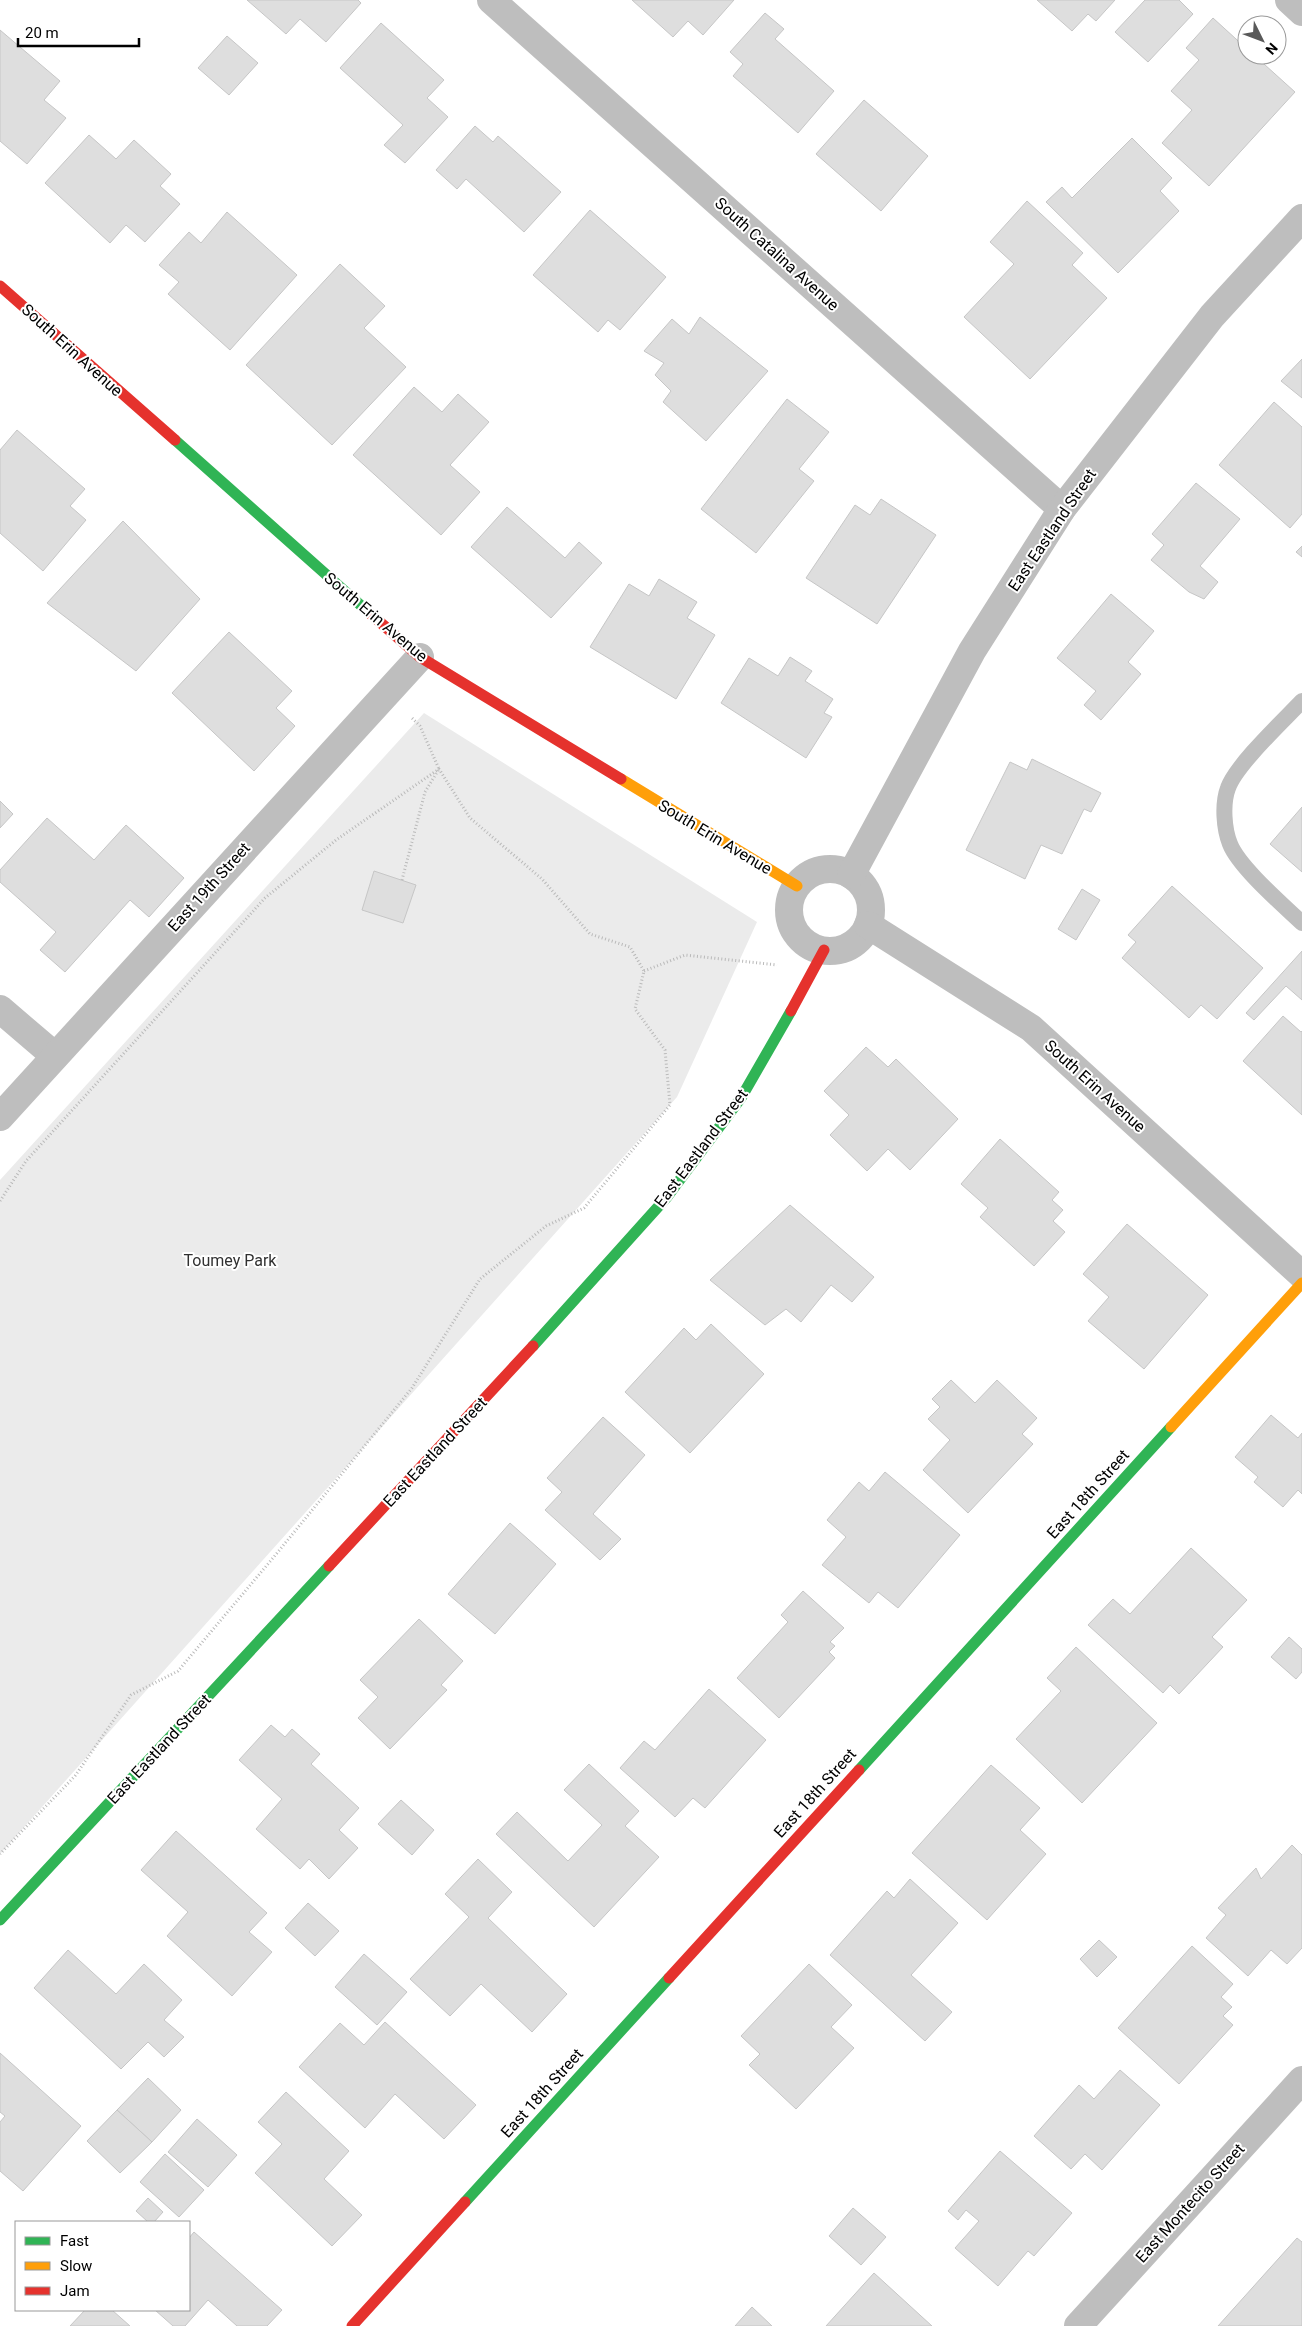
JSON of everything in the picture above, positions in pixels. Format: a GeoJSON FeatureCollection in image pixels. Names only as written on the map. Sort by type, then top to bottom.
{"type":"FeatureCollection","features":[{"type":"Feature","properties":{"kind":"street","name":"South Catalina Avenue"},"geometry":{"type":"LineString","coordinates":[[491,0],[1062,509]]}},
{"type":"Feature","properties":{"kind":"street"},"geometry":{"type":"LineString","coordinates":[[1289,0],[1302,12]]}},
{"type":"Feature","properties":{"kind":"street","name":"East Eastland Street"},"geometry":{"type":"LineString","coordinates":[[851,874],[972,651],[1062,509],[1212,316],[1302,218]]}},
{"type":"Feature","properties":{"kind":"street","name":"South Erin Avenue"},"geometry":{"type":"LineString","coordinates":[[0,286],[420,657],[797,886]]}},
{"type":"Feature","properties":{"kind":"street","name":"East 19th Street"},"geometry":{"type":"LineString","coordinates":[[0,1117],[420,657]]}},
{"type":"Feature","properties":{"kind":"street"},"geometry":{"type":"LineString","coordinates":[[822,869],[835,869],[851,874],[860,880],[868,892],[871,905],[868,925],[865,932],[855,943],[819,959],[814,948],[803,942],[794,931],[790,919],[789,906],[797,886],[810,874],[822,869]]}},
{"type":"Feature","properties":{"kind":"street","name":"South Erin Avenue"},"geometry":{"type":"LineString","coordinates":[[868,925],[1031,1028],[1302,1275]]}},
{"type":"Feature","properties":{"kind":"street","name":"East Eastland Street"},"geometry":{"type":"LineString","coordinates":[[0,1920],[531,1348],[667,1197],[741,1098],[819,959]]}},
{"type":"Feature","properties":{"kind":"street"},"geometry":{"type":"LineString","coordinates":[[0,1009],[55,1056]]}},
{"type":"Feature","properties":{"kind":"street","name":"East 18th Street"},"geometry":{"type":"LineString","coordinates":[[352,2326],[1302,1283]]}},
{"type":"Feature","properties":{"kind":"street","name":"East Montecito Street"},"geometry":{"type":"LineString","coordinates":[[1078,2326],[1302,2080]]}},
{"type":"Feature","properties":{"kind":"lane"},"geometry":{"type":"LineString","coordinates":[[1302,701],[1245,764],[1228,788],[1224,817],[1230,845],[1250,872],[1302,923]]}},
{"type":"Feature","properties":{"kind":"path"},"geometry":{"type":"LineString","coordinates":[[0,1854],[75,1776],[131,1695],[178,1671],[273,1558],[412,1388],[480,1280],[546,1226],[584,1208],[670,1105],[665,1050],[635,1009],[644,971],[630,947],[590,934],[542,879],[470,818],[439,769],[420,726],[387,693]]}},
{"type":"Feature","properties":{"kind":"path"},"geometry":{"type":"LineString","coordinates":[[402,880],[425,792],[439,769]]}},
{"type":"Feature","properties":{"kind":"path"},"geometry":{"type":"LineString","coordinates":[[0,1201],[26,1161],[265,898],[336,840],[439,769]]}},
{"type":"Feature","properties":{"kind":"path"},"geometry":{"type":"LineString","coordinates":[[644,971],[685,955],[819,959]]}},
{"type":"Feature","properties":{"kind":"green space","name":"Toumey Park"},"geometry":{"type":"Polygon","coordinates":[[[424,713],[757,922],[677,1097],[0,1854],[0,1180],[424,713]]]}},
{"type":"Feature","properties":{"kind":"building"},"geometry":{"type":"Polygon","coordinates":[[[247,0],[358,0],[361,3],[326,42],[300,19],[286,34],[247,0]]]}},
{"type":"Feature","properties":{"kind":"building"},"geometry":{"type":"Polygon","coordinates":[[[632,0],[734,0],[703,35],[688,21],[673,37],[632,0]]]}},
{"type":"Feature","properties":{"kind":"building"},"geometry":{"type":"Polygon","coordinates":[[[1037,0],[1115,0],[1096,21],[1088,14],[1072,31],[1037,0]]]}},
{"type":"Feature","properties":{"kind":"building"},"geometry":{"type":"Polygon","coordinates":[[[1145,0],[1179,0],[1193,14],[1148,62],[1115,32],[1145,0]]]}},
{"type":"Feature","properties":{"kind":"building"},"geometry":{"type":"Polygon","coordinates":[[[765,13],[784,29],[775,39],[834,91],[798,133],[733,76],[743,64],[730,52],[765,13]]]}},
{"type":"Feature","properties":{"kind":"building"},"geometry":{"type":"Polygon","coordinates":[[[1213,18],[1237,40],[1237,65],[1265,65],[1295,92],[1209,186],[1162,143],[1192,110],[1171,91],[1199,60],[1186,48],[1213,18]]]}},
{"type":"Feature","properties":{"kind":"building"},"geometry":{"type":"Polygon","coordinates":[[[381,23],[444,80],[427,98],[448,117],[405,163],[384,145],[403,125],[340,68],[381,23]]]}},
{"type":"Feature","properties":{"kind":"building"},"geometry":{"type":"Polygon","coordinates":[[[0,30],[60,81],[44,100],[66,118],[27,164],[0,141],[0,30]]]}},
{"type":"Feature","properties":{"kind":"building"},"geometry":{"type":"Polygon","coordinates":[[[227,36],[258,63],[229,95],[198,68],[227,36]]]}},
{"type":"Feature","properties":{"kind":"building"},"geometry":{"type":"Polygon","coordinates":[[[864,100],[928,156],[881,211],[816,154],[864,100]]]}},
{"type":"Feature","properties":{"kind":"building"},"geometry":{"type":"Polygon","coordinates":[[[475,126],[493,142],[498,136],[561,192],[524,232],[466,179],[457,189],[436,170],[475,126]]]}},
{"type":"Feature","properties":{"kind":"building"},"geometry":{"type":"Polygon","coordinates":[[[89,135],[116,159],[134,140],[171,174],[160,186],[180,204],[145,242],[126,225],[110,243],[45,183],[89,135]]]}},
{"type":"Feature","properties":{"kind":"building"},"geometry":{"type":"Polygon","coordinates":[[[1132,138],[1172,178],[1160,191],[1179,211],[1118,273],[1046,202],[1062,187],[1072,198],[1132,138]]]}},
{"type":"Feature","properties":{"kind":"building"},"geometry":{"type":"Polygon","coordinates":[[[1027,201],[1083,253],[1072,265],[1107,298],[1030,379],[964,317],[1014,264],[990,242],[1027,201]]]}},
{"type":"Feature","properties":{"kind":"building"},"geometry":{"type":"Polygon","coordinates":[[[590,210],[666,277],[620,330],[608,320],[598,332],[533,275],[590,210]]]}},
{"type":"Feature","properties":{"kind":"building"},"geometry":{"type":"Polygon","coordinates":[[[227,212],[297,275],[230,350],[168,294],[179,282],[159,265],[189,232],[201,243],[227,212]]]}},
{"type":"Feature","properties":{"kind":"building"},"geometry":{"type":"Polygon","coordinates":[[[340,264],[385,306],[364,328],[406,367],[332,445],[246,365],[340,264]]]}},
{"type":"Feature","properties":{"kind":"building"},"geometry":{"type":"Polygon","coordinates":[[[700,317],[768,371],[706,441],[663,402],[671,391],[655,375],[664,363],[644,351],[672,319],[689,334],[700,317]]]}},
{"type":"Feature","properties":{"kind":"building"},"geometry":{"type":"Polygon","coordinates":[[[1302,359],[1302,398],[1281,381],[1302,359]]]}},
{"type":"Feature","properties":{"kind":"building"},"geometry":{"type":"Polygon","coordinates":[[[414,387],[442,412],[458,394],[489,422],[450,465],[480,492],[441,535],[353,455],[414,387]]]}},
{"type":"Feature","properties":{"kind":"building"},"geometry":{"type":"Polygon","coordinates":[[[787,399],[829,432],[799,469],[814,481],[756,553],[701,509],[787,399]]]}},
{"type":"Feature","properties":{"kind":"building"},"geometry":{"type":"Polygon","coordinates":[[[1274,402],[1302,427],[1302,514],[1290,528],[1219,465],[1274,402]]]}},
{"type":"Feature","properties":{"kind":"building"},"geometry":{"type":"Polygon","coordinates":[[[17,430],[85,489],[70,506],[86,520],[43,571],[0,533],[0,450],[17,430]]]}},
{"type":"Feature","properties":{"kind":"building"},"geometry":{"type":"Polygon","coordinates":[[[1196,483],[1240,519],[1200,566],[1218,582],[1204,599],[1189,592],[1151,560],[1164,545],[1152,534],[1196,483]]]}},
{"type":"Feature","properties":{"kind":"building"},"geometry":{"type":"Polygon","coordinates":[[[881,499],[936,535],[877,624],[806,578],[855,505],[870,515],[881,499]]]}},
{"type":"Feature","properties":{"kind":"building"},"geometry":{"type":"Polygon","coordinates":[[[507,507],[565,558],[579,542],[602,563],[551,618],[471,547],[507,507]]]}},
{"type":"Feature","properties":{"kind":"building"},"geometry":{"type":"Polygon","coordinates":[[[123,521],[200,599],[136,671],[47,603],[123,521]]]}},
{"type":"Feature","properties":{"kind":"building"},"geometry":{"type":"Polygon","coordinates":[[[1302,546],[1302,557],[1296,552],[1302,546]]]}},
{"type":"Feature","properties":{"kind":"building"},"geometry":{"type":"Polygon","coordinates":[[[659,579],[697,602],[687,618],[715,635],[676,699],[590,647],[629,584],[649,596],[659,579]]]}},
{"type":"Feature","properties":{"kind":"building"},"geometry":{"type":"Polygon","coordinates":[[[1111,594],[1154,631],[1128,662],[1141,674],[1101,720],[1084,705],[1096,691],[1057,658],[1111,594]]]}},
{"type":"Feature","properties":{"kind":"building"},"geometry":{"type":"Polygon","coordinates":[[[229,632],[292,691],[276,708],[295,726],[254,771],[172,693],[229,632]]]}},
{"type":"Feature","properties":{"kind":"building"},"geometry":{"type":"Polygon","coordinates":[[[790,657],[812,671],[805,681],[833,699],[824,713],[832,717],[806,758],[721,703],[749,658],[778,676],[790,657]]]}},
{"type":"Feature","properties":{"kind":"building"},"geometry":{"type":"Polygon","coordinates":[[[1032,759],[1101,793],[1091,812],[1084,809],[1062,854],[1041,845],[1025,879],[966,850],[1010,762],[1027,770],[1032,759]]]}},
{"type":"Feature","properties":{"kind":"building"},"geometry":{"type":"Polygon","coordinates":[[[0,801],[13,814],[0,828],[0,801]]]}},
{"type":"Feature","properties":{"kind":"building"},"geometry":{"type":"Polygon","coordinates":[[[1302,807],[1302,872],[1270,844],[1302,807]]]}},
{"type":"Feature","properties":{"kind":"building"},"geometry":{"type":"Polygon","coordinates":[[[47,818],[94,860],[126,825],[184,878],[149,917],[130,900],[65,972],[40,950],[56,932],[0,882],[0,870],[47,818]]]}},
{"type":"Feature","properties":{"kind":"building"},"geometry":{"type":"Polygon","coordinates":[[[374,871],[416,885],[403,923],[362,910],[374,871]]]}},
{"type":"Feature","properties":{"kind":"building"},"geometry":{"type":"Polygon","coordinates":[[[1172,886],[1263,968],[1217,1019],[1201,1005],[1189,1018],[1122,958],[1136,942],[1128,935],[1172,886]]]}},
{"type":"Feature","properties":{"kind":"building"},"geometry":{"type":"Polygon","coordinates":[[[1082,889],[1100,900],[1076,940],[1058,929],[1082,889]]]}},
{"type":"Feature","properties":{"kind":"building"},"geometry":{"type":"Polygon","coordinates":[[[1302,951],[1302,1000],[1286,986],[1254,1020],[1246,1013],[1302,951]]]}},
{"type":"Feature","properties":{"kind":"building"},"geometry":{"type":"Polygon","coordinates":[[[1283,1016],[1302,1031],[1302,1115],[1243,1061],[1283,1016]]]}},
{"type":"Feature","properties":{"kind":"building"},"geometry":{"type":"Polygon","coordinates":[[[866,1047],[888,1067],[896,1059],[958,1119],[910,1170],[888,1149],[867,1171],[830,1135],[849,1115],[824,1091],[866,1047]]]}},
{"type":"Feature","properties":{"kind":"building"},"geometry":{"type":"Polygon","coordinates":[[[1000,1139],[1059,1192],[1052,1200],[1063,1210],[1053,1221],[1065,1232],[1034,1266],[980,1217],[988,1208],[961,1184],[1000,1139]]]}},
{"type":"Feature","properties":{"kind":"building"},"geometry":{"type":"Polygon","coordinates":[[[790,1205],[874,1277],[852,1302],[831,1285],[801,1322],[786,1309],[765,1325],[710,1280],[790,1205]]]}},
{"type":"Feature","properties":{"kind":"building"},"geometry":{"type":"Polygon","coordinates":[[[1127,1224],[1208,1295],[1144,1369],[1088,1321],[1109,1297],[1083,1274],[1127,1224]]]}},
{"type":"Feature","properties":{"kind":"building"},"geometry":{"type":"Polygon","coordinates":[[[711,1324],[764,1374],[690,1453],[625,1392],[684,1328],[696,1340],[711,1324]]]}},
{"type":"Feature","properties":{"kind":"building"},"geometry":{"type":"Polygon","coordinates":[[[951,1380],[975,1403],[997,1380],[1037,1418],[1022,1434],[1033,1444],[968,1513],[923,1470],[950,1440],[928,1419],[940,1407],[932,1399],[951,1380]]]}},
{"type":"Feature","properties":{"kind":"building"},"geometry":{"type":"Polygon","coordinates":[[[1271,1415],[1298,1438],[1302,1433],[1302,1494],[1298,1490],[1283,1507],[1254,1482],[1258,1477],[1235,1457],[1271,1415]]]}},
{"type":"Feature","properties":{"kind":"building"},"geometry":{"type":"Polygon","coordinates":[[[603,1417],[645,1455],[593,1514],[621,1539],[600,1560],[545,1510],[562,1492],[547,1478],[603,1417]]]}},
{"type":"Feature","properties":{"kind":"building"},"geometry":{"type":"Polygon","coordinates":[[[885,1472],[960,1535],[898,1608],[878,1592],[869,1603],[822,1565],[846,1537],[827,1520],[859,1482],[869,1491],[885,1472]]]}},
{"type":"Feature","properties":{"kind":"building"},"geometry":{"type":"Polygon","coordinates":[[[510,1523],[556,1564],[495,1634],[448,1594],[510,1523]]]}},
{"type":"Feature","properties":{"kind":"building"},"geometry":{"type":"Polygon","coordinates":[[[1191,1548],[1247,1600],[1212,1637],[1223,1647],[1179,1694],[1170,1685],[1163,1693],[1088,1625],[1113,1599],[1130,1614],[1191,1548]]]}},
{"type":"Feature","properties":{"kind":"building"},"geometry":{"type":"Polygon","coordinates":[[[803,1591],[844,1628],[830,1642],[835,1646],[829,1652],[835,1658],[779,1718],[737,1678],[788,1622],[781,1615],[803,1591]]]}},
{"type":"Feature","properties":{"kind":"building"},"geometry":{"type":"Polygon","coordinates":[[[419,1619],[463,1661],[441,1685],[447,1690],[390,1749],[358,1718],[378,1697],[360,1680],[419,1619]]]}},
{"type":"Feature","properties":{"kind":"building"},"geometry":{"type":"Polygon","coordinates":[[[1289,1637],[1302,1649],[1302,1672],[1296,1679],[1271,1657],[1289,1637]]]}},
{"type":"Feature","properties":{"kind":"building"},"geometry":{"type":"Polygon","coordinates":[[[1076,1647],[1157,1723],[1082,1803],[1016,1739],[1061,1691],[1047,1678],[1076,1647]]]}},
{"type":"Feature","properties":{"kind":"building"},"geometry":{"type":"Polygon","coordinates":[[[709,1689],[766,1740],[705,1808],[693,1798],[675,1817],[620,1768],[644,1741],[655,1750],[709,1689]]]}},
{"type":"Feature","properties":{"kind":"building"},"geometry":{"type":"Polygon","coordinates":[[[271,1725],[285,1737],[292,1729],[320,1754],[311,1764],[359,1808],[339,1830],[358,1848],[329,1879],[309,1859],[300,1869],[256,1829],[282,1799],[239,1760],[271,1725]]]}},
{"type":"Feature","properties":{"kind":"building"},"geometry":{"type":"Polygon","coordinates":[[[589,1764],[639,1811],[625,1826],[659,1857],[594,1927],[496,1834],[517,1812],[568,1861],[602,1825],[564,1790],[589,1764]]]}},
{"type":"Feature","properties":{"kind":"building"},"geometry":{"type":"Polygon","coordinates":[[[991,1765],[1040,1808],[1020,1830],[1046,1854],[987,1920],[912,1853],[991,1765]]]}},
{"type":"Feature","properties":{"kind":"building"},"geometry":{"type":"Polygon","coordinates":[[[401,1800],[434,1830],[412,1855],[378,1824],[401,1800]]]}},
{"type":"Feature","properties":{"kind":"building"},"geometry":{"type":"Polygon","coordinates":[[[176,1831],[267,1913],[249,1932],[272,1952],[232,1996],[167,1936],[188,1912],[141,1870],[176,1831]]]}},
{"type":"Feature","properties":{"kind":"building"},"geometry":{"type":"Polygon","coordinates":[[[1292,1845],[1302,1855],[1302,1948],[1287,1964],[1271,1950],[1248,1976],[1206,1938],[1226,1915],[1218,1908],[1256,1868],[1261,1879],[1292,1845]]]}},
{"type":"Feature","properties":{"kind":"building"},"geometry":{"type":"Polygon","coordinates":[[[478,1859],[512,1892],[488,1918],[567,1994],[532,2032],[481,1984],[450,2016],[410,1979],[469,1917],[445,1894],[478,1859]]]}},
{"type":"Feature","properties":{"kind":"building"},"geometry":{"type":"Polygon","coordinates":[[[910,1879],[958,1923],[911,1975],[952,2012],[925,2041],[830,1955],[887,1891],[894,1898],[910,1879]]]}},
{"type":"Feature","properties":{"kind":"building"},"geometry":{"type":"Polygon","coordinates":[[[308,1903],[339,1931],[315,1956],[285,1928],[308,1903]]]}},
{"type":"Feature","properties":{"kind":"building"},"geometry":{"type":"Polygon","coordinates":[[[1099,1940],[1117,1957],[1097,1977],[1080,1959],[1099,1940]]]}},
{"type":"Feature","properties":{"kind":"building"},"geometry":{"type":"Polygon","coordinates":[[[1192,1946],[1233,1984],[1221,1997],[1232,2007],[1223,2016],[1233,2025],[1179,2084],[1118,2028],[1192,1946]]]}},
{"type":"Feature","properties":{"kind":"building"},"geometry":{"type":"Polygon","coordinates":[[[68,1950],[116,1994],[144,1964],[182,2000],[164,2020],[184,2037],[164,2057],[148,2042],[121,2069],[34,1988],[68,1950]]]}},
{"type":"Feature","properties":{"kind":"building"},"geometry":{"type":"Polygon","coordinates":[[[364,1954],[407,1992],[377,2025],[335,1987],[364,1954]]]}},
{"type":"Feature","properties":{"kind":"building"},"geometry":{"type":"Polygon","coordinates":[[[809,1964],[852,2005],[831,2027],[854,2048],[796,2109],[749,2065],[760,2054],[741,2036],[809,1964]]]}},
{"type":"Feature","properties":{"kind":"building"},"geometry":{"type":"Polygon","coordinates":[[[385,2022],[476,2105],[444,2139],[395,2094],[365,2128],[299,2067],[340,2023],[364,2045],[385,2022]]]}},
{"type":"Feature","properties":{"kind":"building"},"geometry":{"type":"Polygon","coordinates":[[[0,2053],[81,2126],[23,2191],[0,2171],[0,2122],[5,2116],[0,2112],[0,2053]]]}},
{"type":"Feature","properties":{"kind":"building"},"geometry":{"type":"Polygon","coordinates":[[[1120,2070],[1160,2105],[1102,2170],[1085,2154],[1071,2169],[1034,2136],[1079,2085],[1094,2099],[1120,2070]]]}},
{"type":"Feature","properties":{"kind":"building"},"geometry":{"type":"Polygon","coordinates":[[[148,2078],[181,2110],[152,2142],[117,2110],[148,2078]]]}},
{"type":"Feature","properties":{"kind":"building"},"geometry":{"type":"Polygon","coordinates":[[[286,2092],[349,2151],[324,2179],[362,2215],[332,2246],[255,2173],[282,2144],[258,2122],[286,2092]]]}},
{"type":"Feature","properties":{"kind":"building"},"geometry":{"type":"Polygon","coordinates":[[[117,2110],[152,2142],[120,2173],[87,2141],[117,2110]]]}},
{"type":"Feature","properties":{"kind":"building"},"geometry":{"type":"Polygon","coordinates":[[[197,2119],[237,2155],[208,2187],[168,2152],[197,2119]]]}},
{"type":"Feature","properties":{"kind":"building"},"geometry":{"type":"Polygon","coordinates":[[[1000,2151],[1072,2213],[1034,2256],[1028,2251],[998,2286],[955,2248],[979,2221],[966,2210],[958,2220],[948,2211],[1000,2151]]]}},
{"type":"Feature","properties":{"kind":"building"},"geometry":{"type":"Polygon","coordinates":[[[165,2154],[204,2190],[179,2217],[140,2182],[165,2154]]]}},
{"type":"Feature","properties":{"kind":"building"},"geometry":{"type":"Polygon","coordinates":[[[148,2198],[163,2212],[155,2221],[147,2221],[136,2211],[148,2198]]]}},
{"type":"Feature","properties":{"kind":"building"},"geometry":{"type":"Polygon","coordinates":[[[853,2208],[886,2237],[861,2265],[829,2236],[853,2208]]]}},
{"type":"Feature","properties":{"kind":"building"},"geometry":{"type":"Polygon","coordinates":[[[194,2232],[282,2310],[267,2326],[237,2326],[208,2300],[185,2326],[173,2326],[156,2311],[190,2311],[190,2237],[194,2232]]]}},
{"type":"Feature","properties":{"kind":"building"},"geometry":{"type":"Polygon","coordinates":[[[1297,2238],[1302,2242],[1302,2326],[1218,2326],[1297,2238]]]}},
{"type":"Feature","properties":{"kind":"building"},"geometry":{"type":"Polygon","coordinates":[[[874,2273],[932,2326],[826,2326],[874,2273]]]}},
{"type":"Feature","properties":{"kind":"building"},"geometry":{"type":"Polygon","coordinates":[[[752,2307],[772,2326],[735,2326],[752,2307]]]}},
{"type":"Feature","properties":{"kind":"building"},"geometry":{"type":"Polygon","coordinates":[[[84,2311],[113,2311],[130,2326],[70,2326],[84,2311]]]}},
{"type":"Feature","properties":{"kind":"traffic: fast"},"geometry":{"type":"LineString","coordinates":[[175,440],[366,610]]}},
{"type":"Feature","properties":{"kind":"traffic: fast"},"geometry":{"type":"LineString","coordinates":[[533,1346],[667,1197],[741,1098],[791,1011]]}},
{"type":"Feature","properties":{"kind":"traffic: fast"},"geometry":{"type":"LineString","coordinates":[[859,1770],[1171,1427]]}},
{"type":"Feature","properties":{"kind":"traffic: fast"},"geometry":{"type":"LineString","coordinates":[[0,1920],[329,1566]]}},
{"type":"Feature","properties":{"kind":"traffic: fast"},"geometry":{"type":"LineString","coordinates":[[465,2202],[669,1978]]}},
{"type":"Feature","properties":{"kind":"traffic: slow"},"geometry":{"type":"LineString","coordinates":[[621,779],[797,886]]}},
{"type":"Feature","properties":{"kind":"traffic: slow"},"geometry":{"type":"LineString","coordinates":[[1171,1427],[1302,1283]]}},
{"type":"Feature","properties":{"kind":"traffic: jam"},"geometry":{"type":"LineString","coordinates":[[0,286],[175,440]]}},
{"type":"Feature","properties":{"kind":"traffic: jam"},"geometry":{"type":"LineString","coordinates":[[366,610],[420,657],[621,779]]}},
{"type":"Feature","properties":{"kind":"traffic: jam"},"geometry":{"type":"LineString","coordinates":[[791,1011],[824,950]]}},
{"type":"Feature","properties":{"kind":"traffic: jam"},"geometry":{"type":"LineString","coordinates":[[329,1566],[533,1346]]}},
{"type":"Feature","properties":{"kind":"traffic: jam"},"geometry":{"type":"LineString","coordinates":[[669,1978],[859,1770]]}},
{"type":"Feature","properties":{"kind":"traffic: jam"},"geometry":{"type":"LineString","coordinates":[[352,2326],[465,2202]]}}]}
